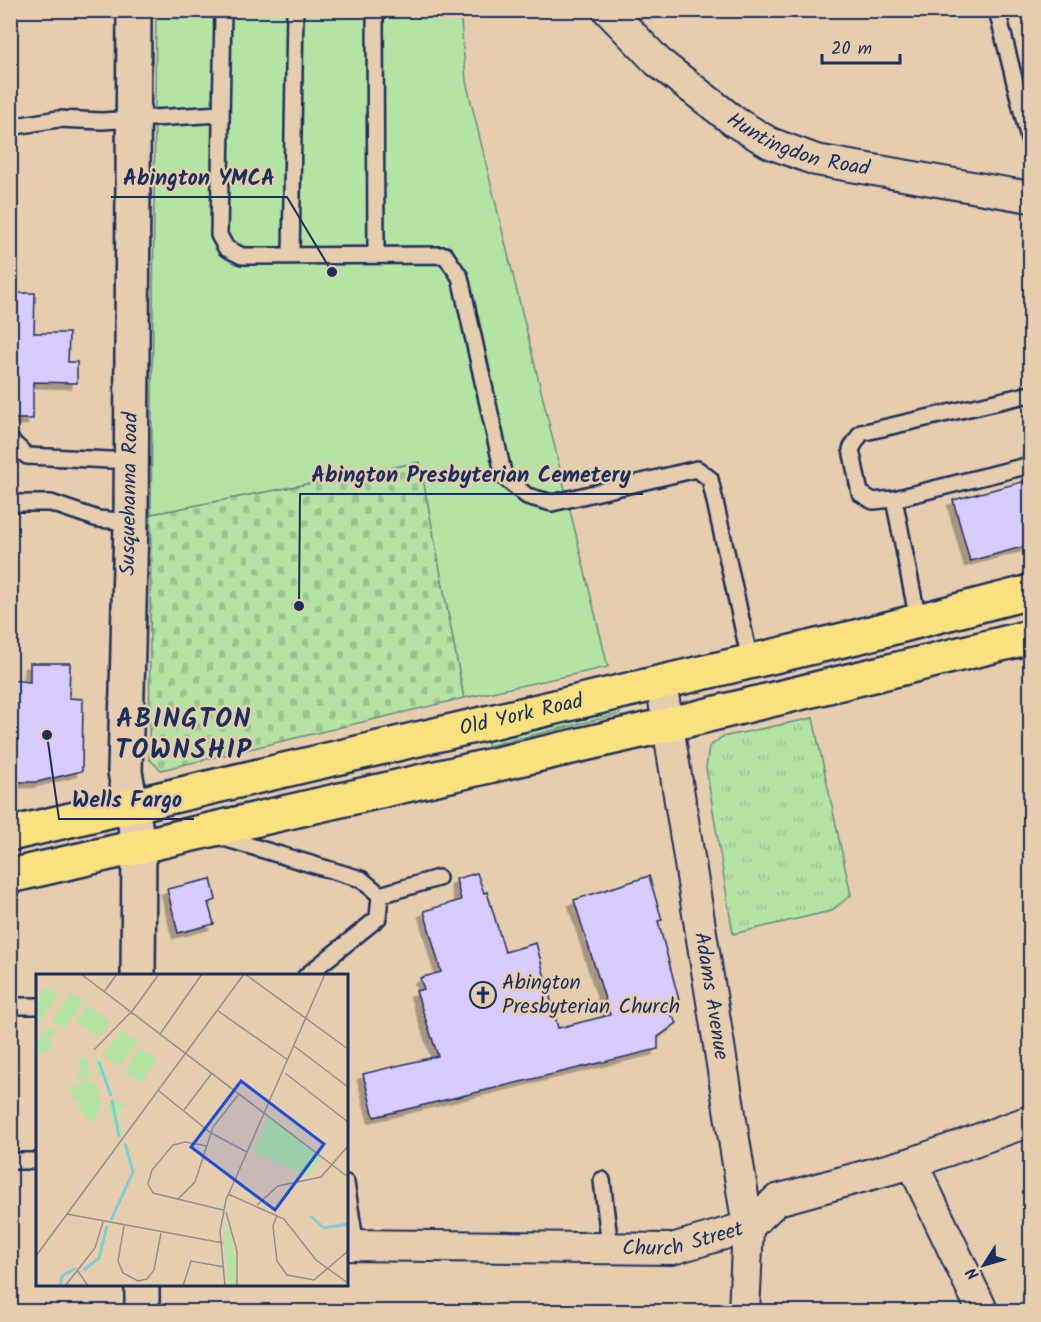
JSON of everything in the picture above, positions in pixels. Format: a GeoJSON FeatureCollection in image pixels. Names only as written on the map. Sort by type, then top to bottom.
{"type":"FeatureCollection","features":[{"type":"Feature","properties":{"kind":"highway","name":"Old York Road"},"geometry":{"type":"LineString","coordinates":[[10,834],[133,808],[1030,592]]}},
{"type":"Feature","properties":{"kind":"highway","name":"Old York Road"},"geometry":{"type":"LineString","coordinates":[[10,876],[667,725],[1030,637]]}},
{"type":"Feature","properties":{"kind":"main road","name":"Susquehanna Road"},"geometry":{"type":"LineString","coordinates":[[134,10],[131,522],[125,772],[140,846],[138,974]]}},
{"type":"Feature","properties":{"kind":"main road"},"geometry":{"type":"LineString","coordinates":[[142,1286],[142,1311]]}},
{"type":"Feature","properties":{"kind":"street","name":"Huntingdon Road"},"geometry":{"type":"LineString","coordinates":[[608,10],[658,62],[735,122],[770,143],[816,160],[1030,198]]}},
{"type":"Feature","properties":{"kind":"street","name":"Adams Avenue"},"geometry":{"type":"LineString","coordinates":[[661,682],[748,1227],[744,1311]]}},
{"type":"Feature","properties":{"kind":"street","name":"Church Street"},"geometry":{"type":"LineString","coordinates":[[351,1246],[672,1249],[748,1227],[777,1200],[912,1163],[1030,1121]]}},
{"type":"Feature","properties":{"kind":"street"},"geometry":{"type":"LineString","coordinates":[[912,1163],[983,1311]]}},
{"type":"Feature","properties":{"kind":"lane"},"geometry":{"type":"LineString","coordinates":[[223,10],[219,235],[226,248],[242,256],[445,255],[460,277],[504,477],[527,496],[552,504],[697,469],[710,479],[750,660]]}},
{"type":"Feature","properties":{"kind":"lane"},"geometry":{"type":"LineString","coordinates":[[291,256],[295,10]]}},
{"type":"Feature","properties":{"kind":"lane"},"geometry":{"type":"LineString","coordinates":[[375,10],[376,255]]}},
{"type":"Feature","properties":{"kind":"lane"},"geometry":{"type":"LineString","coordinates":[[997,10],[1030,143]]}},
{"type":"Feature","properties":{"kind":"lane"},"geometry":{"type":"LineString","coordinates":[[10,127],[58,119],[102,121],[221,114]]}},
{"type":"Feature","properties":{"kind":"lane"},"geometry":{"type":"LineString","coordinates":[[1030,394],[861,433],[851,449],[860,493],[873,501],[894,499],[1030,465]]}},
{"type":"Feature","properties":{"kind":"lane"},"geometry":{"type":"LineString","coordinates":[[10,440],[27,456],[131,461]]}},
{"type":"Feature","properties":{"kind":"lane"},"geometry":{"type":"LineString","coordinates":[[894,499],[918,620]]}},
{"type":"Feature","properties":{"kind":"lane"},"geometry":{"type":"LineString","coordinates":[[10,503],[51,503],[98,519],[131,522]]}},
{"type":"Feature","properties":{"kind":"lane"},"geometry":{"type":"LineString","coordinates":[[199,832],[362,879],[380,894]]}},
{"type":"Feature","properties":{"kind":"lane"},"geometry":{"type":"LineString","coordinates":[[380,894],[438,878]]}},
{"type":"Feature","properties":{"kind":"lane"},"geometry":{"type":"LineString","coordinates":[[307,974],[378,918],[380,894]]}},
{"type":"Feature","properties":{"kind":"lane"},"geometry":{"type":"LineString","coordinates":[[10,1006],[36,1006]]}},
{"type":"Feature","properties":{"kind":"lane"},"geometry":{"type":"LineString","coordinates":[[10,1161],[36,1161]]}},
{"type":"Feature","properties":{"kind":"lane"},"geometry":{"type":"LineString","coordinates":[[602,1180],[610,1247]]}},
{"type":"Feature","properties":{"kind":"lane"},"geometry":{"type":"LineString","coordinates":[[348,1208],[351,1246]]}},
{"type":"Feature","properties":{"kind":"green space"},"geometry":{"type":"Polygon","coordinates":[[[156,11],[460,11],[466,81],[608,667],[464,698],[420,462],[151,514],[156,11]]]}},
{"type":"Feature","properties":{"kind":"green space"},"geometry":{"type":"Polygon","coordinates":[[[420,462],[464,698],[161,770],[149,759],[151,514],[420,462]]]}},
{"type":"Feature","properties":{"kind":"green space"},"geometry":{"type":"Polygon","coordinates":[[[619,708],[620,714],[488,746],[486,741],[507,732],[619,708]]]}},
{"type":"Feature","properties":{"kind":"green space"},"geometry":{"type":"Polygon","coordinates":[[[813,718],[851,895],[831,911],[733,934],[706,767],[709,747],[722,737],[813,718]]]}},
{"type":"Feature","properties":{"kind":"building"},"geometry":{"type":"Polygon","coordinates":[[[10,293],[35,293],[34,333],[69,333],[68,362],[77,362],[77,383],[33,382],[33,419],[10,419],[10,293]]]}},
{"type":"Feature","properties":{"kind":"building"},"geometry":{"type":"Polygon","coordinates":[[[1030,480],[1030,545],[970,561],[953,500],[1030,480]]]}},
{"type":"Feature","properties":{"kind":"building"},"geometry":{"type":"Polygon","coordinates":[[[30,663],[70,663],[69,698],[83,699],[82,771],[37,782],[10,782],[10,680],[30,682],[30,663]]]}},
{"type":"Feature","properties":{"kind":"building","name":"Abington Presbyterian Church"},"geometry":{"type":"Polygon","coordinates":[[[477,873],[484,893],[487,892],[505,952],[536,943],[558,1028],[610,1015],[574,900],[649,876],[662,920],[658,921],[679,1000],[664,1005],[677,1023],[658,1037],[658,1049],[374,1117],[363,1074],[438,1056],[416,991],[424,989],[420,978],[441,972],[424,911],[461,900],[456,879],[477,873]]]}},
{"type":"Feature","properties":{"kind":"building"},"geometry":{"type":"Polygon","coordinates":[[[211,879],[216,900],[208,903],[214,924],[178,933],[167,889],[211,879]]]}},
{"type":"Feature","properties":{"kind":"place","name":"Abington YMCA"},"geometry":{"type":"Point","coordinates":[332,272]}},
{"type":"Feature","properties":{"kind":"place","name":"Abington Presbyterian Cemetery"},"geometry":{"type":"Point","coordinates":[299,606]}},
{"type":"Feature","properties":{"kind":"place","name":"Wells Fargo"},"geometry":{"type":"Point","coordinates":[47,735]}},
{"type":"Feature","properties":{"kind":"place","name":"Abington Presbyterian Church"},"geometry":{"type":"Point","coordinates":[483,995]}},
{"type":"Feature","properties":{"kind":"district","name":"ABINGTON TOWNSHIP"},"geometry":{"type":"Point","coordinates":[184,734]}}]}
